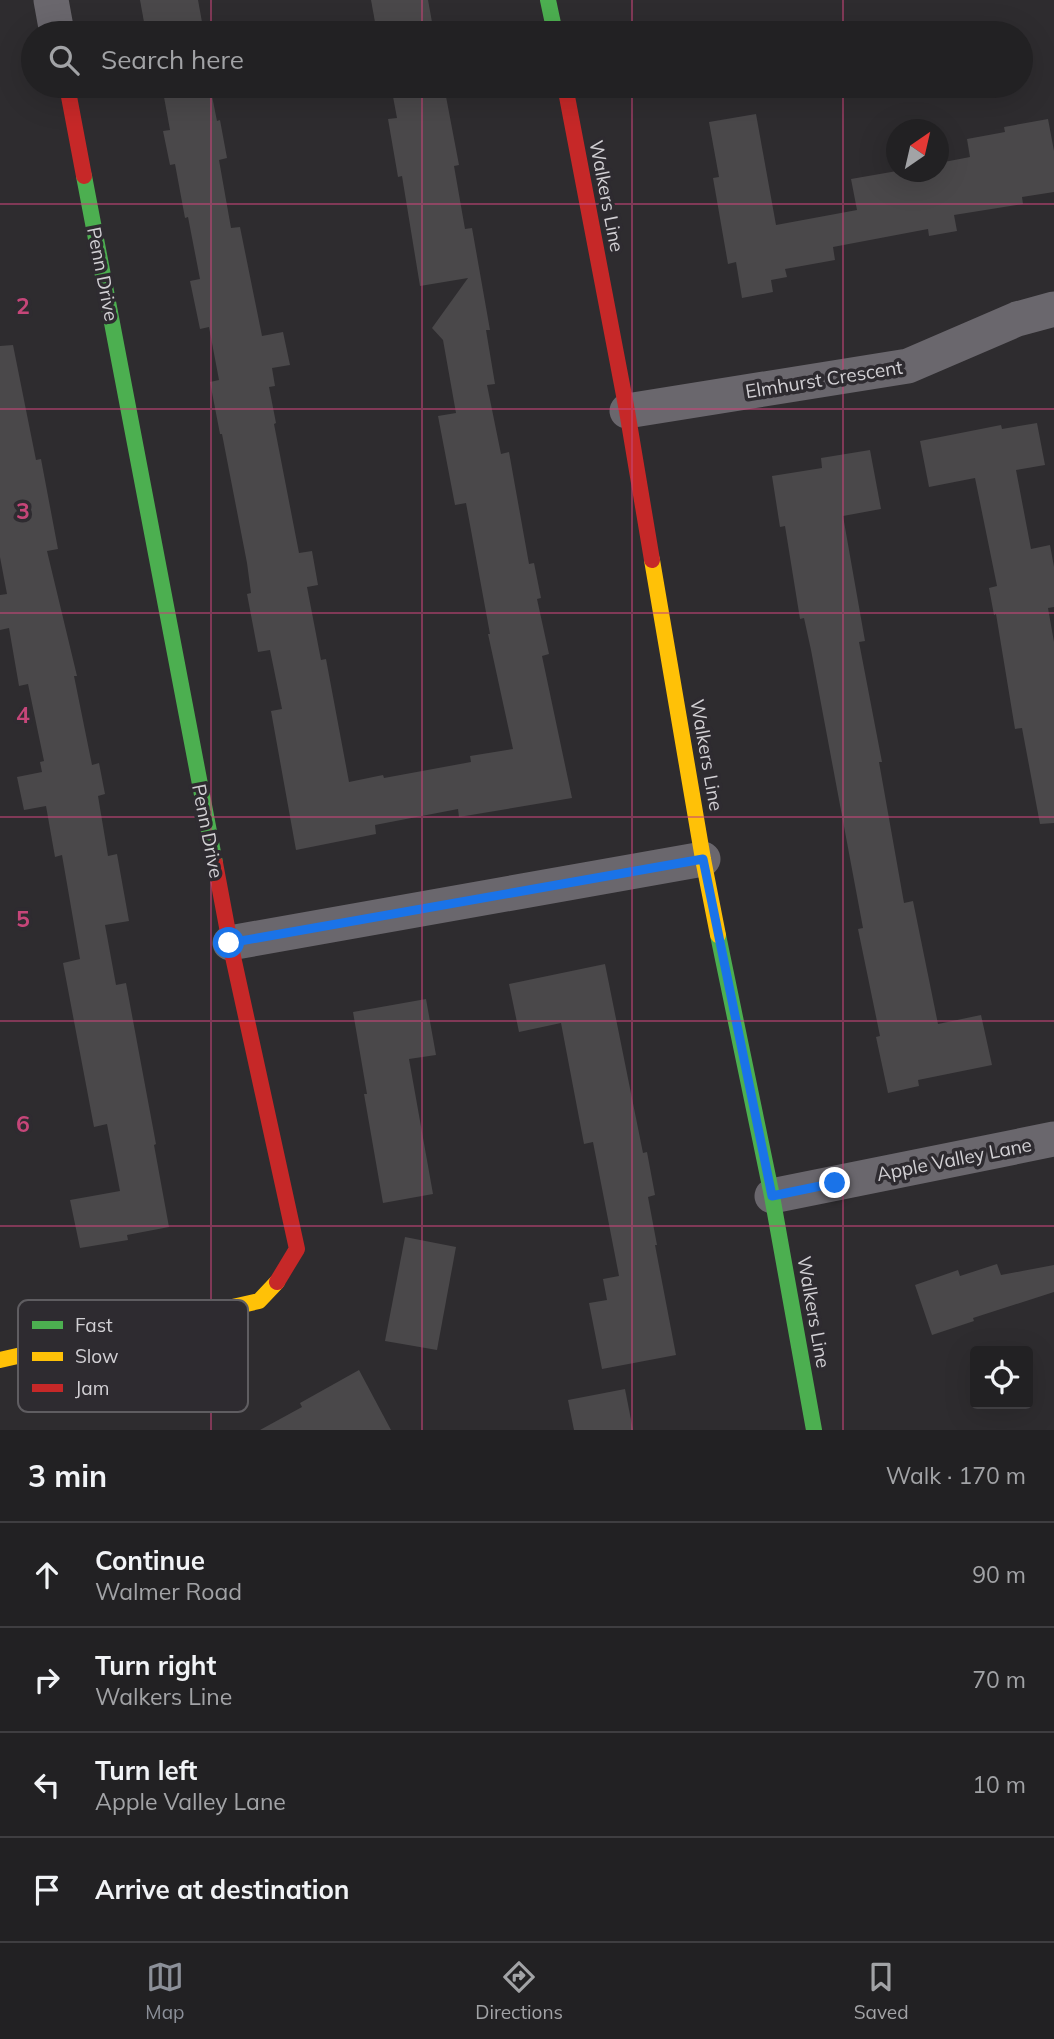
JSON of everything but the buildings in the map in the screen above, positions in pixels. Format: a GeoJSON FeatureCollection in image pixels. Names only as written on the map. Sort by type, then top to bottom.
{"type":"FeatureCollection","features":[{"type":"Feature","properties":{"kind":"street"},"geometry":{"type":"LineString","coordinates":[[51,0],[55,21]]}},
{"type":"Feature","properties":{"kind":"street"},"geometry":{"type":"LineString","coordinates":[[548,0],[552,21]]}},
{"type":"Feature","properties":{"kind":"street","name":"Penn Drive"},"geometry":{"type":"LineString","coordinates":[[69,98],[229,943],[297,1249],[281,1278],[259,1301],[248,1304]]}},
{"type":"Feature","properties":{"kind":"street","name":"Walkers Line"},"geometry":{"type":"LineString","coordinates":[[567,98],[627,411],[703,859],[772,1196],[814,1430]]}},
{"type":"Feature","properties":{"kind":"street","name":"Elmhurst Crescent"},"geometry":{"type":"LineString","coordinates":[[627,411],[908,366],[1017,319],[1054,309]]}},
{"type":"Feature","properties":{"kind":"street"},"geometry":{"type":"LineString","coordinates":[[229,943],[703,859]]}},
{"type":"Feature","properties":{"kind":"street","name":"Apple Valley Lane"},"geometry":{"type":"LineString","coordinates":[[772,1196],[1054,1139]]}},
{"type":"Feature","properties":{"kind":"street","name":"Penn Drive"},"geometry":{"type":"LineString","coordinates":[[0,1360],[18,1356]]}},
{"type":"Feature","properties":{"kind":"traffic: fast"},"geometry":{"type":"LineString","coordinates":[[548,0],[552,21]]}},
{"type":"Feature","properties":{"kind":"traffic: fast"},"geometry":{"type":"LineString","coordinates":[[84,176],[215,863]]}},
{"type":"Feature","properties":{"kind":"traffic: fast"},"geometry":{"type":"LineString","coordinates":[[718,935],[772,1196],[814,1430]]}},
{"type":"Feature","properties":{"kind":"traffic: slow"},"geometry":{"type":"LineString","coordinates":[[652,560],[718,935]]}},
{"type":"Feature","properties":{"kind":"traffic: slow"},"geometry":{"type":"LineString","coordinates":[[248,1304],[259,1301],[277,1282]]}},
{"type":"Feature","properties":{"kind":"traffic: slow"},"geometry":{"type":"LineString","coordinates":[[0,1360],[18,1356]]}},
{"type":"Feature","properties":{"kind":"traffic: jam"},"geometry":{"type":"LineString","coordinates":[[69,98],[84,176]]}},
{"type":"Feature","properties":{"kind":"traffic: jam"},"geometry":{"type":"LineString","coordinates":[[567,98],[627,411],[652,560]]}},
{"type":"Feature","properties":{"kind":"traffic: jam"},"geometry":{"type":"LineString","coordinates":[[215,863],[297,1249],[277,1282]]}},
{"type":"Feature","properties":{"kind":"route"},"geometry":{"type":"LineString","coordinates":[[229,943],[703,859],[772,1196],[835,1183]]}}]}
